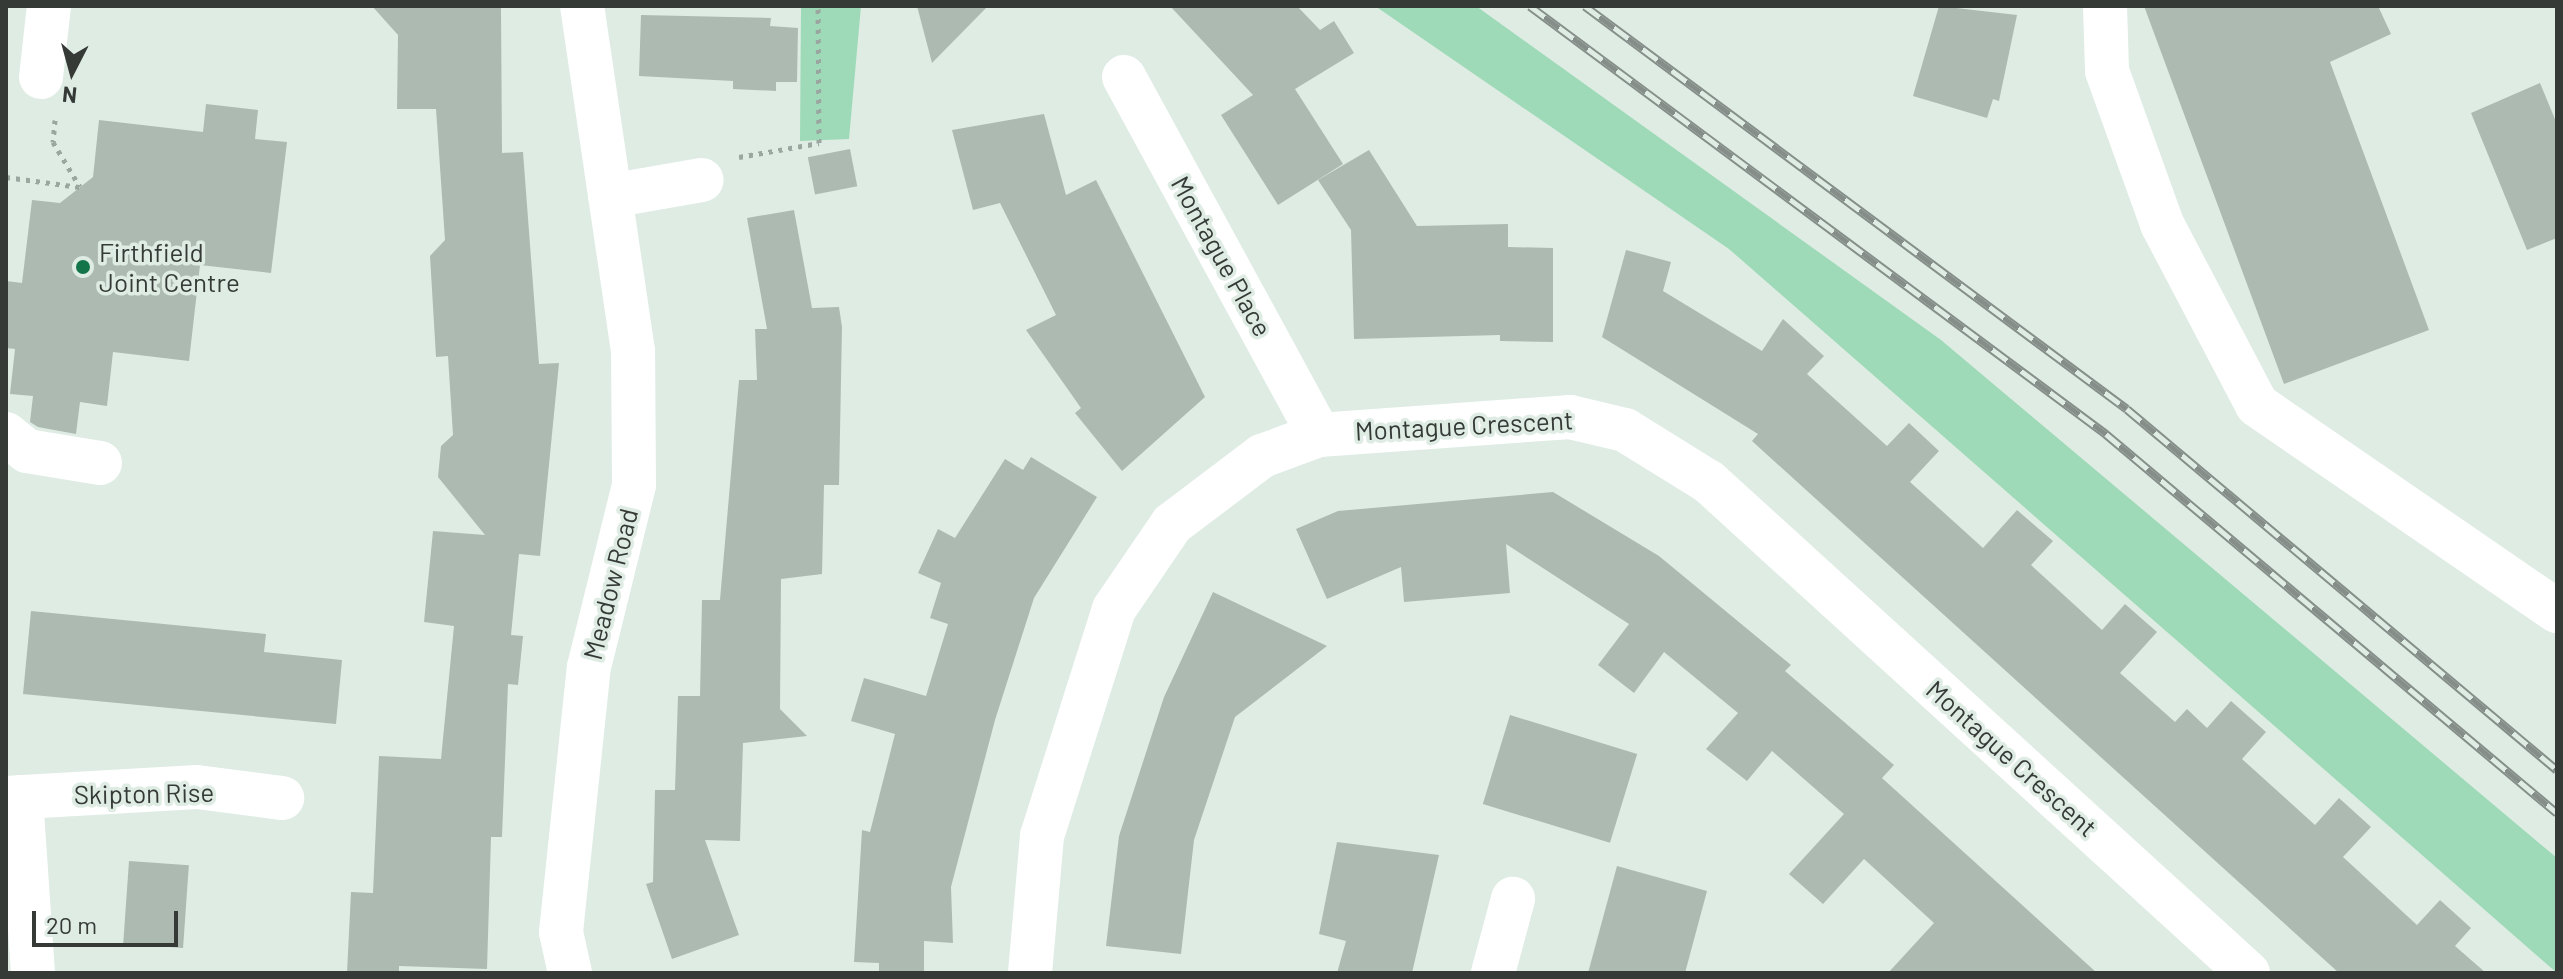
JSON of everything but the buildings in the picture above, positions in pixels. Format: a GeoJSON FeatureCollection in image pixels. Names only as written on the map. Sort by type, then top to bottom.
{"type":"FeatureCollection","features":[{"type":"Feature","properties":{"kind":"street"},"geometry":{"type":"LineString","coordinates":[[41,77],[49,6]]}},
{"type":"Feature","properties":{"kind":"street","name":"Meadow Road"},"geometry":{"type":"LineString","coordinates":[[570,973],[561,932],[589,667],[634,485],[633,351],[597,125],[582,6]]}},
{"type":"Feature","properties":{"kind":"street"},"geometry":{"type":"LineString","coordinates":[[2105,6],[2107,71],[2162,224],[2257,405],[2557,611]]}},
{"type":"Feature","properties":{"kind":"street","name":"Montague Place"},"geometry":{"type":"LineString","coordinates":[[1124,77],[1319,435]]}},
{"type":"Feature","properties":{"kind":"street"},"geometry":{"type":"LineString","coordinates":[[610,196],[702,180]]}},
{"type":"Feature","properties":{"kind":"street","name":"Montague Crescent"},"geometry":{"type":"LineString","coordinates":[[1030,973],[1042,836],[1130,578],[1197,500],[1262,456],[1319,435],[1570,417],[1625,430],[1709,482],[2248,973]]}},
{"type":"Feature","properties":{"kind":"street"},"geometry":{"type":"LineString","coordinates":[[6,434],[27,451],[100,463]]}},
{"type":"Feature","properties":{"kind":"street","name":"Skipton Rise"},"geometry":{"type":"LineString","coordinates":[[13,798],[197,787],[282,798]]}},
{"type":"Feature","properties":{"kind":"street"},"geometry":{"type":"LineString","coordinates":[[13,798],[33,973]]}},
{"type":"Feature","properties":{"kind":"street"},"geometry":{"type":"LineString","coordinates":[[1493,973],[1513,899]]}},
{"type":"Feature","properties":{"kind":"path"},"geometry":{"type":"LineString","coordinates":[[702,180],[731,159],[819,143],[818,6]]}},
{"type":"Feature","properties":{"kind":"path"},"geometry":{"type":"LineString","coordinates":[[6,177],[80,187],[53,142],[58,95],[41,77]]}},
{"type":"Feature","properties":{"kind":"green space"},"geometry":{"type":"Polygon","coordinates":[[[801,6],[861,6],[849,139],[800,141],[801,6]]]}},
{"type":"Feature","properties":{"kind":"green space"},"geometry":{"type":"Polygon","coordinates":[[[1375,6],[1476,6],[1941,340],[2557,858],[2557,973],[1729,249],[1375,6]]]}},
{"type":"Feature","properties":{"kind":"railway"},"geometry":{"type":"LineString","coordinates":[[1530,6],[2106,434],[2557,813]]}},
{"type":"Feature","properties":{"kind":"railway"},"geometry":{"type":"LineString","coordinates":[[1585,6],[2127,409],[2557,770]]}},
{"type":"Feature","properties":{"kind":"place","name":"Firthfield Joint Centre"},"geometry":{"type":"Point","coordinates":[83,267]}}]}
